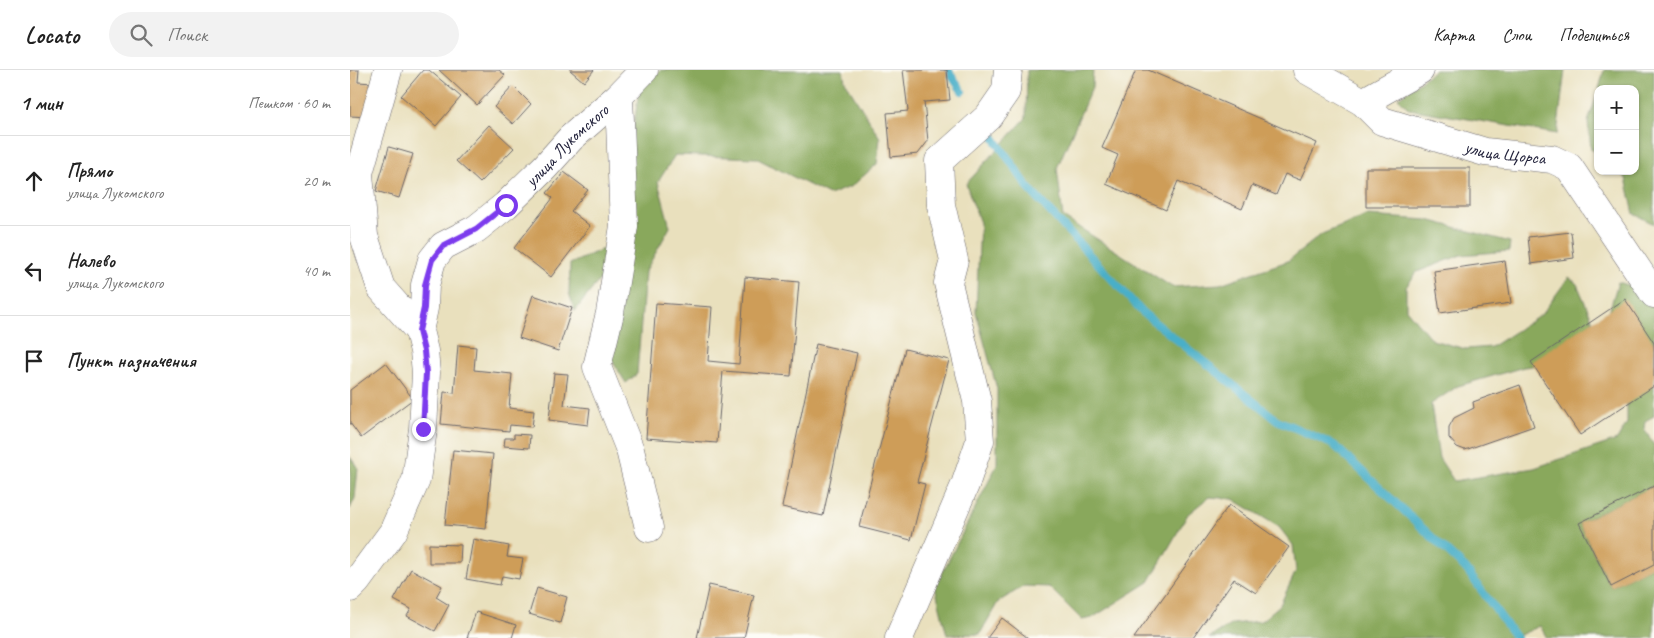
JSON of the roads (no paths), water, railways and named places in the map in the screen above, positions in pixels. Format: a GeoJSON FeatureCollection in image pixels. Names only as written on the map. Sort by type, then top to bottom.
{"type":"FeatureCollection","features":[{"type":"Feature","properties":{"kind":"street"},"geometry":{"type":"LineString","coordinates":[[388,70],[359,173],[364,236],[380,288],[419,331]]}},
{"type":"Feature","properties":{"kind":"street","name":"улица Лукомского"},"geometry":{"type":"LineString","coordinates":[[350,588],[393,532],[416,480],[423,429],[426,373],[424,351],[419,331],[424,308],[425,285],[432,260],[443,246],[476,229],[506,205],[545,167],[571,138],[619,96],[644,70]]}},
{"type":"Feature","properties":{"kind":"street"},"geometry":{"type":"LineString","coordinates":[[899,638],[964,485],[980,442],[977,401],[948,283],[954,260],[941,205],[939,162],[979,125],[1006,91],[1008,70]]}},
{"type":"Feature","properties":{"kind":"street","name":"улица Щорса"},"geometry":{"type":"LineString","coordinates":[[1307,70],[1363,102],[1382,121],[1485,152],[1552,159],[1569,167],[1654,294]]}},
{"type":"Feature","properties":{"kind":"street"},"geometry":{"type":"LineString","coordinates":[[1363,102],[1420,70]]}},
{"type":"Feature","properties":{"kind":"street"},"geometry":{"type":"LineString","coordinates":[[619,96],[624,226],[610,314],[597,367],[630,450],[649,528]]}},
{"type":"Feature","properties":{"kind":"waterway"},"geometry":{"type":"LineString","coordinates":[[948,70],[962,91]]}},
{"type":"Feature","properties":{"kind":"waterway"},"geometry":{"type":"LineString","coordinates":[[986,126],[1030,190],[1142,312],[1277,420],[1334,445],[1466,569],[1516,638]]}}]}
